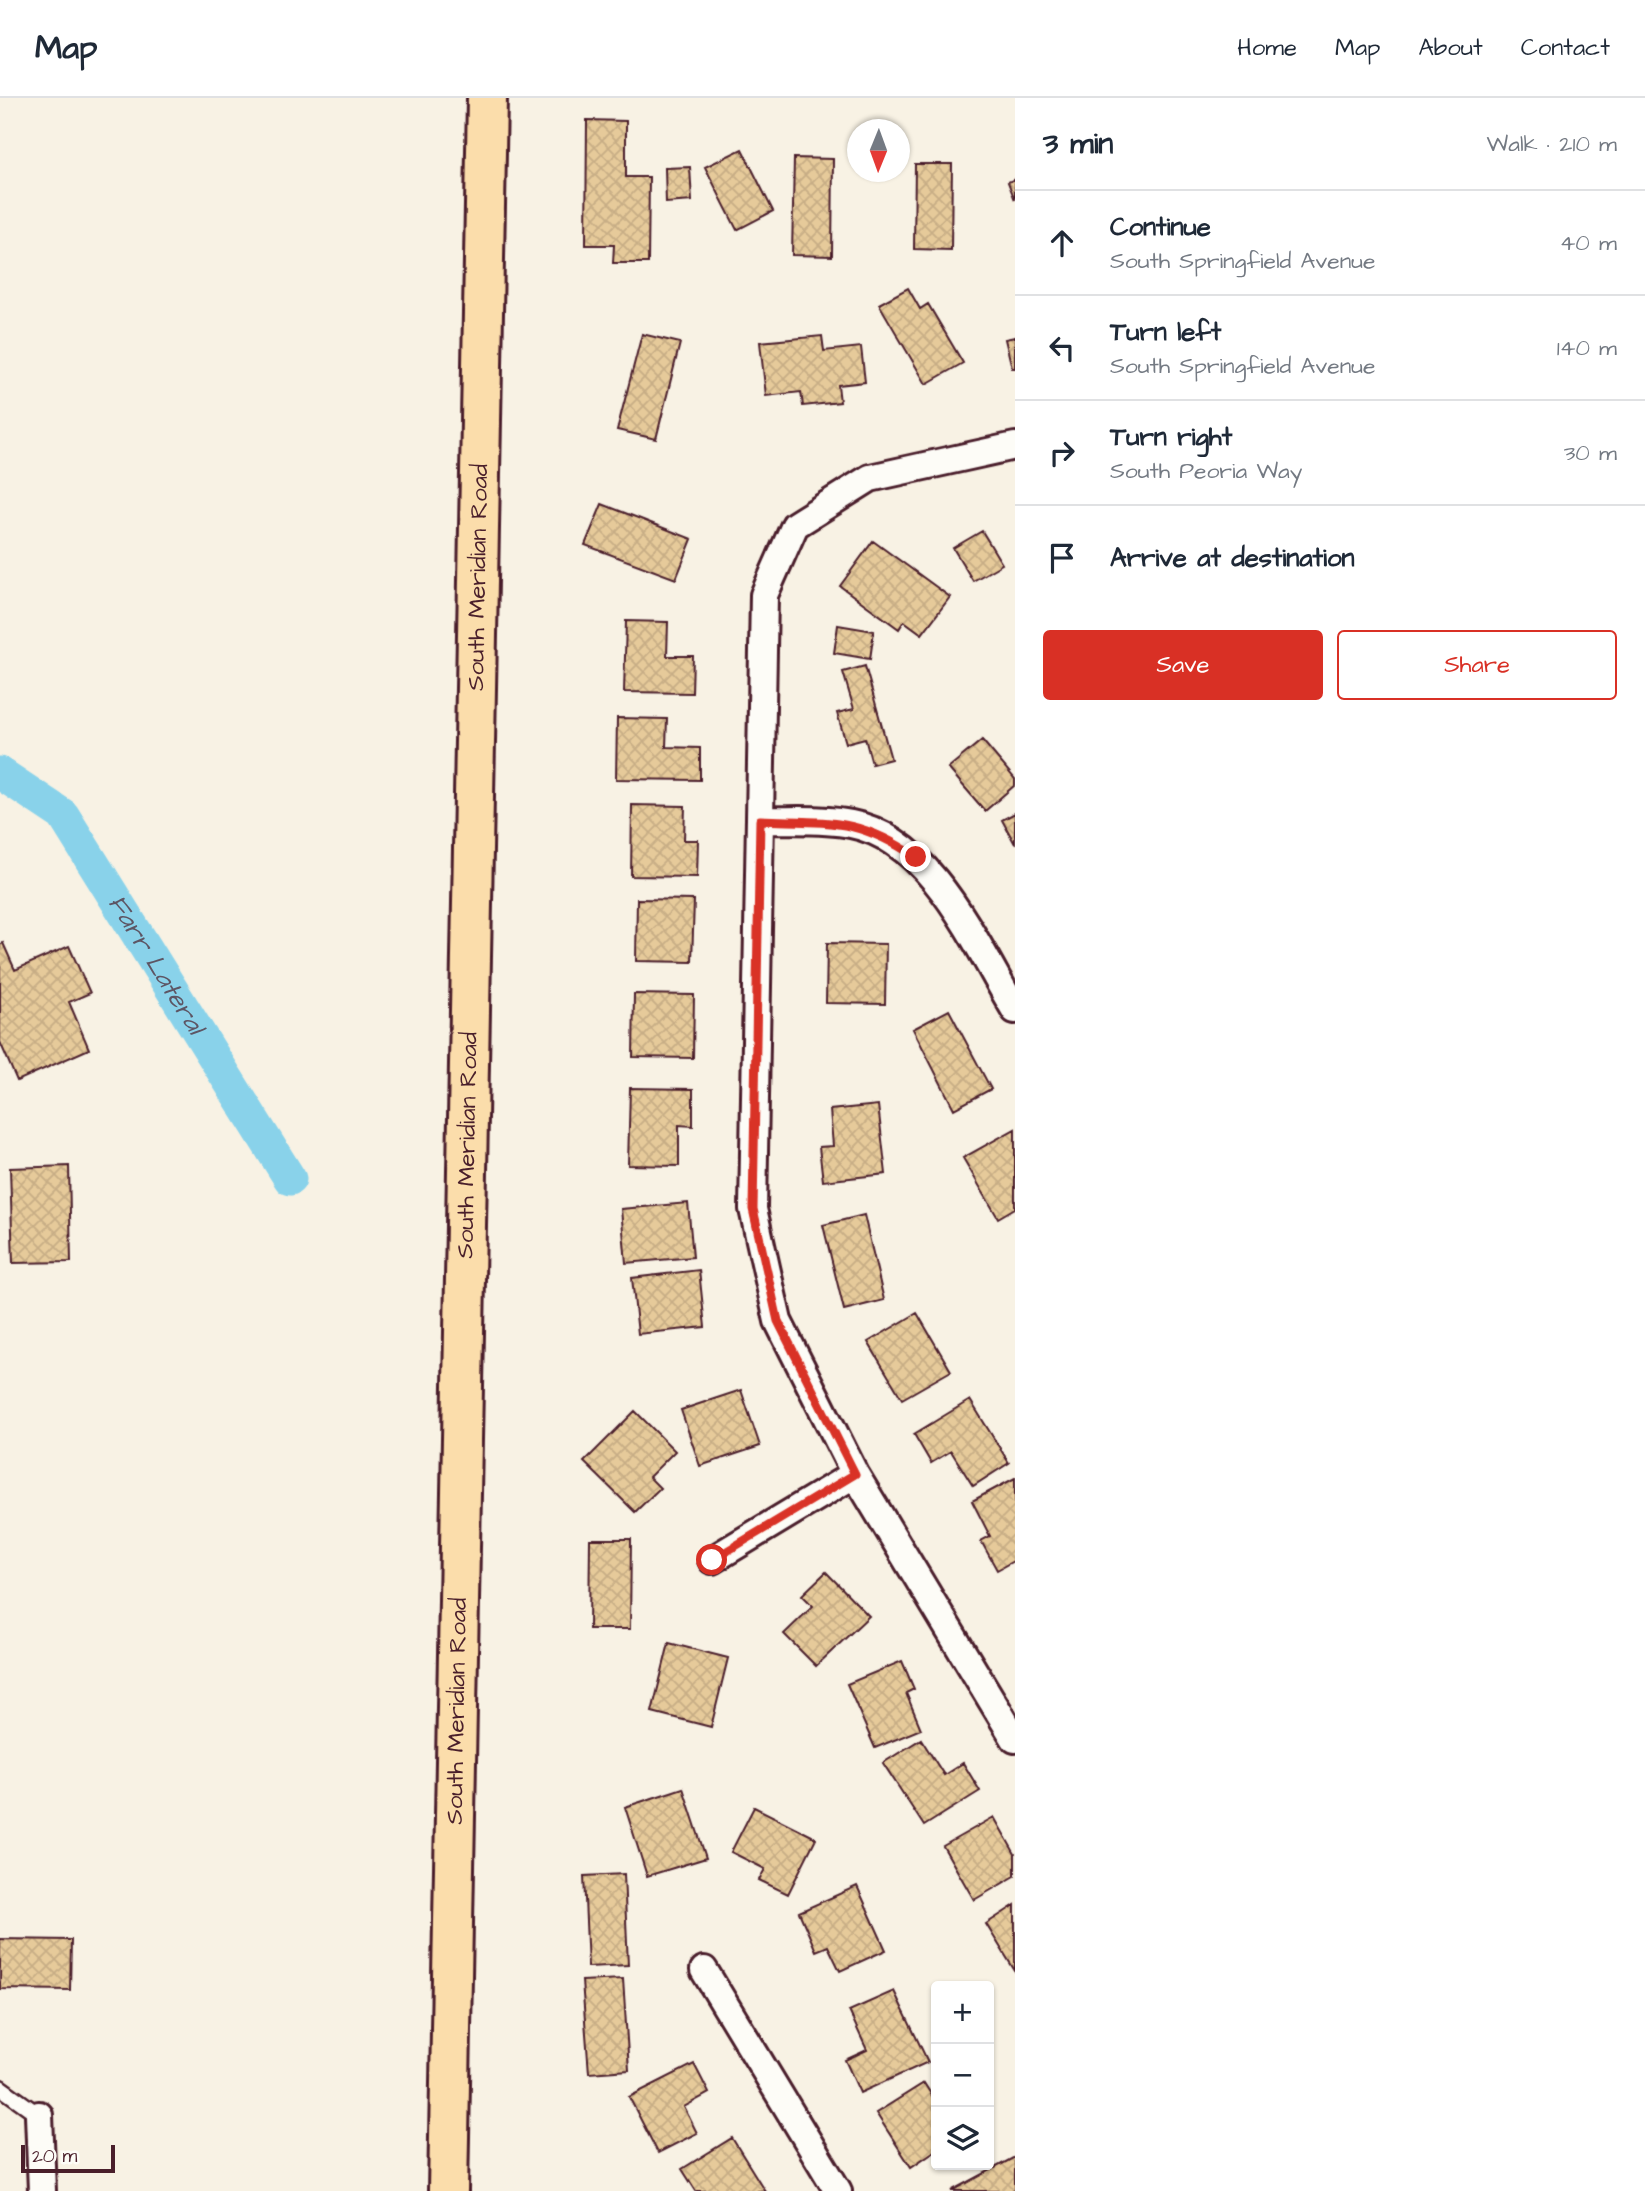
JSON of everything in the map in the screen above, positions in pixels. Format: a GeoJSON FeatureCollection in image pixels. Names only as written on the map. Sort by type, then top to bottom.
{"type":"FeatureCollection","features":[{"type":"Feature","properties":{"kind":"main road","name":"South Meridian Road"},"geometry":{"type":"LineString","coordinates":[[448,2191],[487,98]]}},
{"type":"Feature","properties":{"kind":"street"},"geometry":{"type":"LineString","coordinates":[[1015,446],[870,478],[795,524],[764,595],[753,1209],[778,1321],[855,1474],[1015,1739]]}},
{"type":"Feature","properties":{"kind":"street"},"geometry":{"type":"LineString","coordinates":[[760,820],[851,824],[886,836],[916,857],[940,886],[1015,1010]]}},
{"type":"Feature","properties":{"kind":"street"},"geometry":{"type":"LineString","coordinates":[[712,1560],[855,1474]]}},
{"type":"Feature","properties":{"kind":"street"},"geometry":{"type":"LineString","coordinates":[[704,1970],[838,2191]]}},
{"type":"Feature","properties":{"kind":"street"},"geometry":{"type":"LineString","coordinates":[[39,2115],[42,2191]]}},
{"type":"Feature","properties":{"kind":"lane"},"geometry":{"type":"LineString","coordinates":[[0,2087],[39,2115]]}},
{"type":"Feature","properties":{"kind":"building"},"geometry":{"type":"Polygon","coordinates":[[[587,120],[626,121],[626,177],[649,177],[648,263],[613,263],[614,245],[586,245],[587,120]]]}},
{"type":"Feature","properties":{"kind":"building"},"geometry":{"type":"Polygon","coordinates":[[[742,149],[773,211],[737,230],[705,167],[742,149]]]}},
{"type":"Feature","properties":{"kind":"building"},"geometry":{"type":"Polygon","coordinates":[[[794,158],[833,159],[832,256],[792,255],[794,158]]]}},
{"type":"Feature","properties":{"kind":"building"},"geometry":{"type":"Polygon","coordinates":[[[915,164],[952,164],[951,250],[914,249],[915,164]]]}},
{"type":"Feature","properties":{"kind":"building"},"geometry":{"type":"Polygon","coordinates":[[[690,167],[692,201],[666,203],[665,168],[690,167]]]}},
{"type":"Feature","properties":{"kind":"building"},"geometry":{"type":"Polygon","coordinates":[[[1015,179],[1015,200],[1008,182],[1015,179]]]}},
{"type":"Feature","properties":{"kind":"building"},"geometry":{"type":"Polygon","coordinates":[[[908,288],[920,309],[928,304],[963,363],[926,384],[879,304],[908,288]]]}},
{"type":"Feature","properties":{"kind":"building"},"geometry":{"type":"Polygon","coordinates":[[[642,334],[680,343],[656,439],[617,430],[642,334]]]}},
{"type":"Feature","properties":{"kind":"building"},"geometry":{"type":"Polygon","coordinates":[[[822,336],[824,351],[861,347],[865,382],[838,385],[840,402],[803,406],[801,392],[766,396],[760,342],[822,336]]]}},
{"type":"Feature","properties":{"kind":"building"},"geometry":{"type":"Polygon","coordinates":[[[1015,337],[1015,368],[1012,368],[1005,339],[1015,337]]]}},
{"type":"Feature","properties":{"kind":"building"},"geometry":{"type":"Polygon","coordinates":[[[602,504],[692,539],[676,579],[585,545],[602,504]]]}},
{"type":"Feature","properties":{"kind":"building"},"geometry":{"type":"Polygon","coordinates":[[[982,531],[1002,564],[973,581],[953,548],[982,531]]]}},
{"type":"Feature","properties":{"kind":"building"},"geometry":{"type":"Polygon","coordinates":[[[873,541],[950,597],[922,634],[904,621],[899,629],[840,586],[873,541]]]}},
{"type":"Feature","properties":{"kind":"building"},"geometry":{"type":"Polygon","coordinates":[[[626,621],[668,622],[667,656],[693,656],[692,693],[624,692],[626,621]]]}},
{"type":"Feature","properties":{"kind":"building"},"geometry":{"type":"Polygon","coordinates":[[[838,625],[874,631],[870,659],[834,653],[838,625]]]}},
{"type":"Feature","properties":{"kind":"building"},"geometry":{"type":"Polygon","coordinates":[[[865,666],[891,759],[872,764],[865,738],[846,743],[837,713],[854,709],[843,672],[865,666]]]}},
{"type":"Feature","properties":{"kind":"building"},"geometry":{"type":"Polygon","coordinates":[[[617,718],[667,719],[666,747],[700,748],[700,780],[616,779],[617,718]]]}},
{"type":"Feature","properties":{"kind":"building"},"geometry":{"type":"Polygon","coordinates":[[[982,740],[1015,779],[1015,785],[985,811],[948,768],[982,740]]]}},
{"type":"Feature","properties":{"kind":"building"},"geometry":{"type":"Polygon","coordinates":[[[632,805],[685,806],[684,840],[698,840],[697,877],[631,876],[632,805]]]}},
{"type":"Feature","properties":{"kind":"building"},"geometry":{"type":"Polygon","coordinates":[[[1015,813],[1015,844],[1002,820],[1015,813]]]}},
{"type":"Feature","properties":{"kind":"building"},"geometry":{"type":"Polygon","coordinates":[[[637,899],[694,900],[692,962],[636,961],[637,899]]]}},
{"type":"Feature","properties":{"kind":"building"},"geometry":{"type":"Polygon","coordinates":[[[3,943],[15,970],[69,946],[90,993],[69,1002],[89,1049],[17,1081],[0,1042],[0,945],[3,943]]]}},
{"type":"Feature","properties":{"kind":"building"},"geometry":{"type":"Polygon","coordinates":[[[827,943],[886,944],[885,1004],[826,1003],[827,943]]]}},
{"type":"Feature","properties":{"kind":"building"},"geometry":{"type":"Polygon","coordinates":[[[634,994],[694,995],[693,1058],[633,1057],[634,994]]]}},
{"type":"Feature","properties":{"kind":"building"},"geometry":{"type":"Polygon","coordinates":[[[949,1010],[991,1089],[954,1109],[913,1029],[949,1010]]]}},
{"type":"Feature","properties":{"kind":"building"},"geometry":{"type":"Polygon","coordinates":[[[630,1088],[693,1089],[693,1126],[679,1125],[679,1166],[628,1165],[630,1088]]]}},
{"type":"Feature","properties":{"kind":"building"},"geometry":{"type":"Polygon","coordinates":[[[878,1105],[886,1174],[823,1181],[819,1147],[833,1146],[830,1110],[878,1105]]]}},
{"type":"Feature","properties":{"kind":"building"},"geometry":{"type":"Polygon","coordinates":[[[1015,1129],[1015,1208],[998,1218],[963,1158],[1015,1129]]]}},
{"type":"Feature","properties":{"kind":"building"},"geometry":{"type":"Polygon","coordinates":[[[69,1166],[71,1262],[13,1263],[10,1168],[69,1166]]]}},
{"type":"Feature","properties":{"kind":"building"},"geometry":{"type":"Polygon","coordinates":[[[688,1203],[693,1257],[626,1263],[621,1209],[688,1203]]]}},
{"type":"Feature","properties":{"kind":"building"},"geometry":{"type":"Polygon","coordinates":[[[864,1215],[884,1300],[844,1310],[823,1225],[864,1215]]]}},
{"type":"Feature","properties":{"kind":"building"},"geometry":{"type":"Polygon","coordinates":[[[699,1270],[705,1327],[638,1334],[632,1278],[699,1270]]]}},
{"type":"Feature","properties":{"kind":"building"},"geometry":{"type":"Polygon","coordinates":[[[917,1313],[951,1371],[902,1399],[868,1342],[917,1313]]]}},
{"type":"Feature","properties":{"kind":"building"},"geometry":{"type":"Polygon","coordinates":[[[741,1390],[760,1446],[700,1466],[681,1410],[741,1390]]]}},
{"type":"Feature","properties":{"kind":"building"},"geometry":{"type":"Polygon","coordinates":[[[970,1400],[1009,1463],[973,1486],[951,1451],[931,1463],[914,1434],[970,1400]]]}},
{"type":"Feature","properties":{"kind":"building"},"geometry":{"type":"Polygon","coordinates":[[[635,1411],[675,1451],[649,1477],[660,1488],[635,1512],[584,1462],[635,1411]]]}},
{"type":"Feature","properties":{"kind":"building"},"geometry":{"type":"Polygon","coordinates":[[[1015,1478],[1015,1560],[997,1570],[981,1541],[990,1536],[972,1501],[1015,1478]]]}},
{"type":"Feature","properties":{"kind":"building"},"geometry":{"type":"Polygon","coordinates":[[[590,1539],[631,1539],[630,1629],[589,1629],[590,1539]]]}},
{"type":"Feature","properties":{"kind":"building"},"geometry":{"type":"Polygon","coordinates":[[[826,1572],[869,1616],[816,1666],[784,1634],[813,1606],[802,1595],[826,1572]]]}},
{"type":"Feature","properties":{"kind":"building"},"geometry":{"type":"Polygon","coordinates":[[[669,1643],[728,1658],[711,1727],[652,1712],[669,1643]]]}},
{"type":"Feature","properties":{"kind":"building"},"geometry":{"type":"Polygon","coordinates":[[[902,1661],[914,1689],[906,1693],[921,1729],[875,1748],[847,1684],[902,1661]]]}},
{"type":"Feature","properties":{"kind":"building"},"geometry":{"type":"Polygon","coordinates":[[[921,1739],[944,1775],[963,1763],[980,1791],[924,1826],[883,1763],[921,1739]]]}},
{"type":"Feature","properties":{"kind":"building"},"geometry":{"type":"Polygon","coordinates":[[[683,1788],[706,1858],[647,1876],[625,1807],[683,1788]]]}},
{"type":"Feature","properties":{"kind":"building"},"geometry":{"type":"Polygon","coordinates":[[[754,1807],[816,1838],[788,1894],[759,1880],[765,1869],[731,1852],[754,1807]]]}},
{"type":"Feature","properties":{"kind":"building"},"geometry":{"type":"Polygon","coordinates":[[[994,1817],[1015,1854],[1015,1876],[974,1900],[943,1846],[994,1817]]]}},
{"type":"Feature","properties":{"kind":"building"},"geometry":{"type":"Polygon","coordinates":[[[624,1874],[628,1965],[588,1967],[584,1876],[624,1874]]]}},
{"type":"Feature","properties":{"kind":"building"},"geometry":{"type":"Polygon","coordinates":[[[857,1886],[886,1950],[840,1971],[828,1946],[816,1951],[799,1912],[857,1886]]]}},
{"type":"Feature","properties":{"kind":"building"},"geometry":{"type":"Polygon","coordinates":[[[1015,1905],[1015,1971],[986,1924],[1015,1905]]]}},
{"type":"Feature","properties":{"kind":"building"},"geometry":{"type":"Polygon","coordinates":[[[0,1939],[71,1940],[70,1990],[0,1989],[0,1939]]]}},
{"type":"Feature","properties":{"kind":"building"},"geometry":{"type":"Polygon","coordinates":[[[623,1979],[629,2070],[589,2073],[582,1981],[623,1979]]]}},
{"type":"Feature","properties":{"kind":"building"},"geometry":{"type":"Polygon","coordinates":[[[894,1991],[928,2062],[860,2093],[845,2060],[867,2050],[849,2011],[894,1991]]]}},
{"type":"Feature","properties":{"kind":"building"},"geometry":{"type":"Polygon","coordinates":[[[694,2064],[709,2093],[684,2107],[697,2133],[658,2153],[629,2097],[694,2064]]]}},
{"type":"Feature","properties":{"kind":"building"},"geometry":{"type":"Polygon","coordinates":[[[924,2083],[931,2094],[931,2153],[911,2167],[876,2113],[924,2083]]]}},
{"type":"Feature","properties":{"kind":"building"},"geometry":{"type":"Polygon","coordinates":[[[732,2138],[765,2191],[696,2191],[682,2169],[732,2138]]]}},
{"type":"Feature","properties":{"kind":"building"},"geometry":{"type":"Polygon","coordinates":[[[1015,2157],[1015,2191],[952,2191],[994,2170],[1015,2157]]]}},
{"type":"Feature","properties":{"kind":"waterway","name":"Farr Lateral"},"geometry":{"type":"LineString","coordinates":[[0,773],[63,815],[290,1179]]}},
{"type":"Feature","properties":{"kind":"route"},"geometry":{"type":"LineString","coordinates":[[712,1560],[855,1474],[778,1321],[753,1209],[760,820],[851,824],[886,836],[916,857]]}}]}
